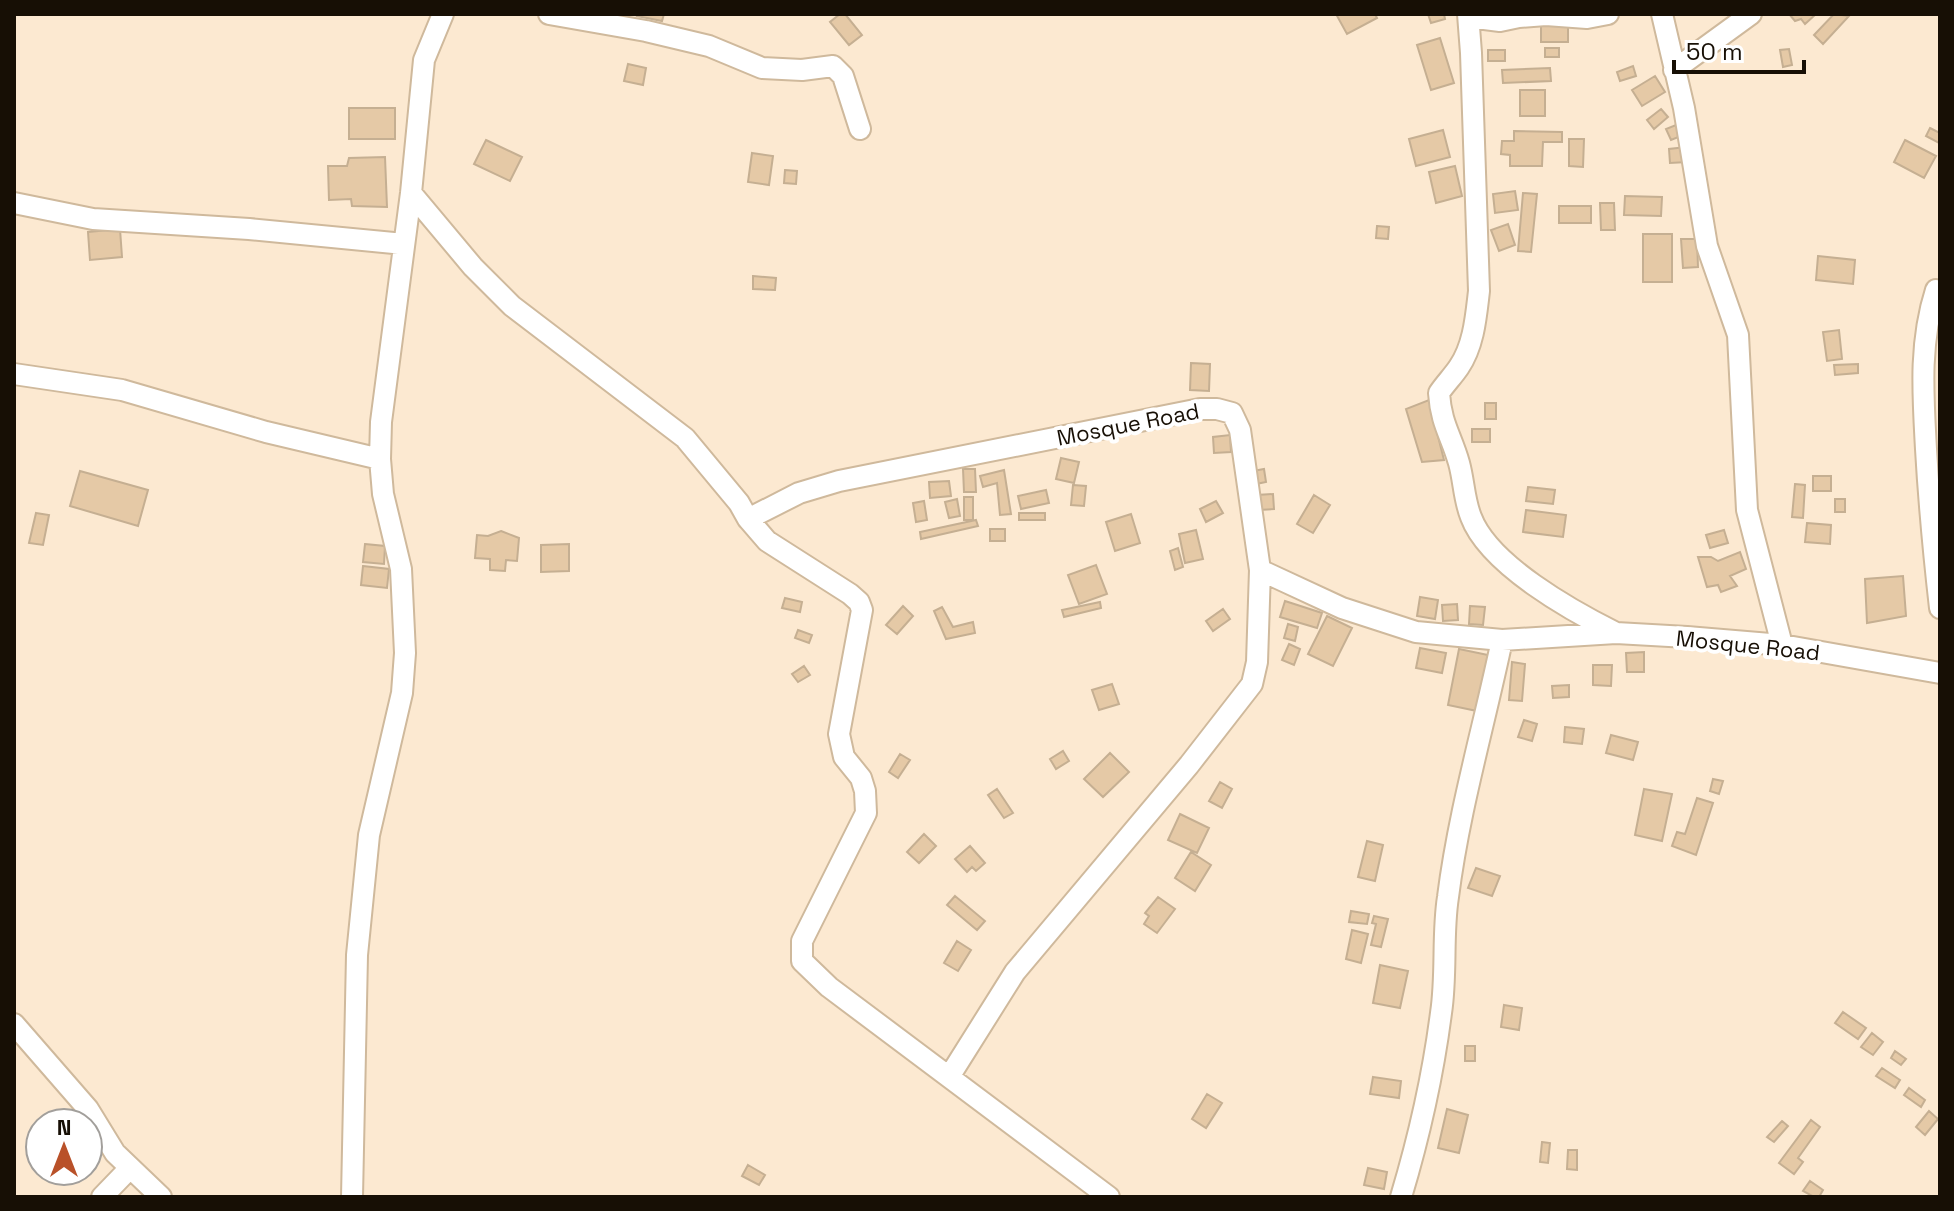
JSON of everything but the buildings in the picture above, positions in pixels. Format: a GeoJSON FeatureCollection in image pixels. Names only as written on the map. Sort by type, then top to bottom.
{"type":"FeatureCollection","features":[{"type":"Feature","properties":{"kind":"street"},"geometry":{"type":"LineString","coordinates":[[352,1197],[357,955],[369,835],[402,693],[405,653],[401,569],[383,494],[381,422],[411,193],[424,60],[443,14]]}},
{"type":"Feature","properties":{"kind":"street"},"geometry":{"type":"LineString","coordinates":[[549,14],[709,46],[762,68],[802,70],[833,66],[843,76],[860,129]]}},
{"type":"Feature","properties":{"kind":"street"},"geometry":{"type":"LineString","coordinates":[[1608,14],[1587,18],[1546,15],[1500,21],[1468,16],[1479,291],[1470,343],[1460,365],[1439,393],[1441,416],[1459,463],[1470,515],[1484,540],[1502,560],[1576,613],[1616,633]]}},
{"type":"Feature","properties":{"kind":"street"},"geometry":{"type":"LineString","coordinates":[[1662,14],[1684,108],[1707,246],[1738,335],[1747,510],[1782,645]]}},
{"type":"Feature","properties":{"kind":"street"},"geometry":{"type":"LineString","coordinates":[[1674,70],[1751,14]]}},
{"type":"Feature","properties":{"kind":"street"},"geometry":{"type":"LineString","coordinates":[[411,193],[473,267],[512,306],[685,438],[767,541],[859,602],[862,610],[839,734],[844,757],[861,778],[866,813],[802,941],[802,961],[829,987],[1109,1197]]}},
{"type":"Feature","properties":{"kind":"street"},"geometry":{"type":"LineString","coordinates":[[14,203],[93,219],[249,229],[404,244]]}},
{"type":"Feature","properties":{"kind":"street"},"geometry":{"type":"LineString","coordinates":[[1936,290],[1926,328],[1922,373],[1930,515],[1940,608]]}},
{"type":"Feature","properties":{"kind":"street"},"geometry":{"type":"LineString","coordinates":[[14,374],[122,390],[266,432],[380,459]]}},
{"type":"Feature","properties":{"kind":"street","name":"Mosque Road"},"geometry":{"type":"LineString","coordinates":[[748,519],[799,493],[839,481],[1200,409],[1217,409],[1232,413],[1240,430],[1260,570],[1342,608],[1416,632],[1502,640],[1616,633],[1782,645],[1940,673]]}},
{"type":"Feature","properties":{"kind":"street"},"geometry":{"type":"LineString","coordinates":[[949,1077],[1015,972],[1189,765],[1252,684],[1257,662],[1260,570]]}},
{"type":"Feature","properties":{"kind":"street"},"geometry":{"type":"LineString","coordinates":[[1401,1197],[1416,1150],[1442,1010],[1443,940],[1448,896],[1502,640]]}},
{"type":"Feature","properties":{"kind":"street"},"geometry":{"type":"LineString","coordinates":[[14,1024],[88,1109],[115,1153],[161,1197]]}},
{"type":"Feature","properties":{"kind":"street"},"geometry":{"type":"LineString","coordinates":[[102,1197],[129,1169]]}}]}
